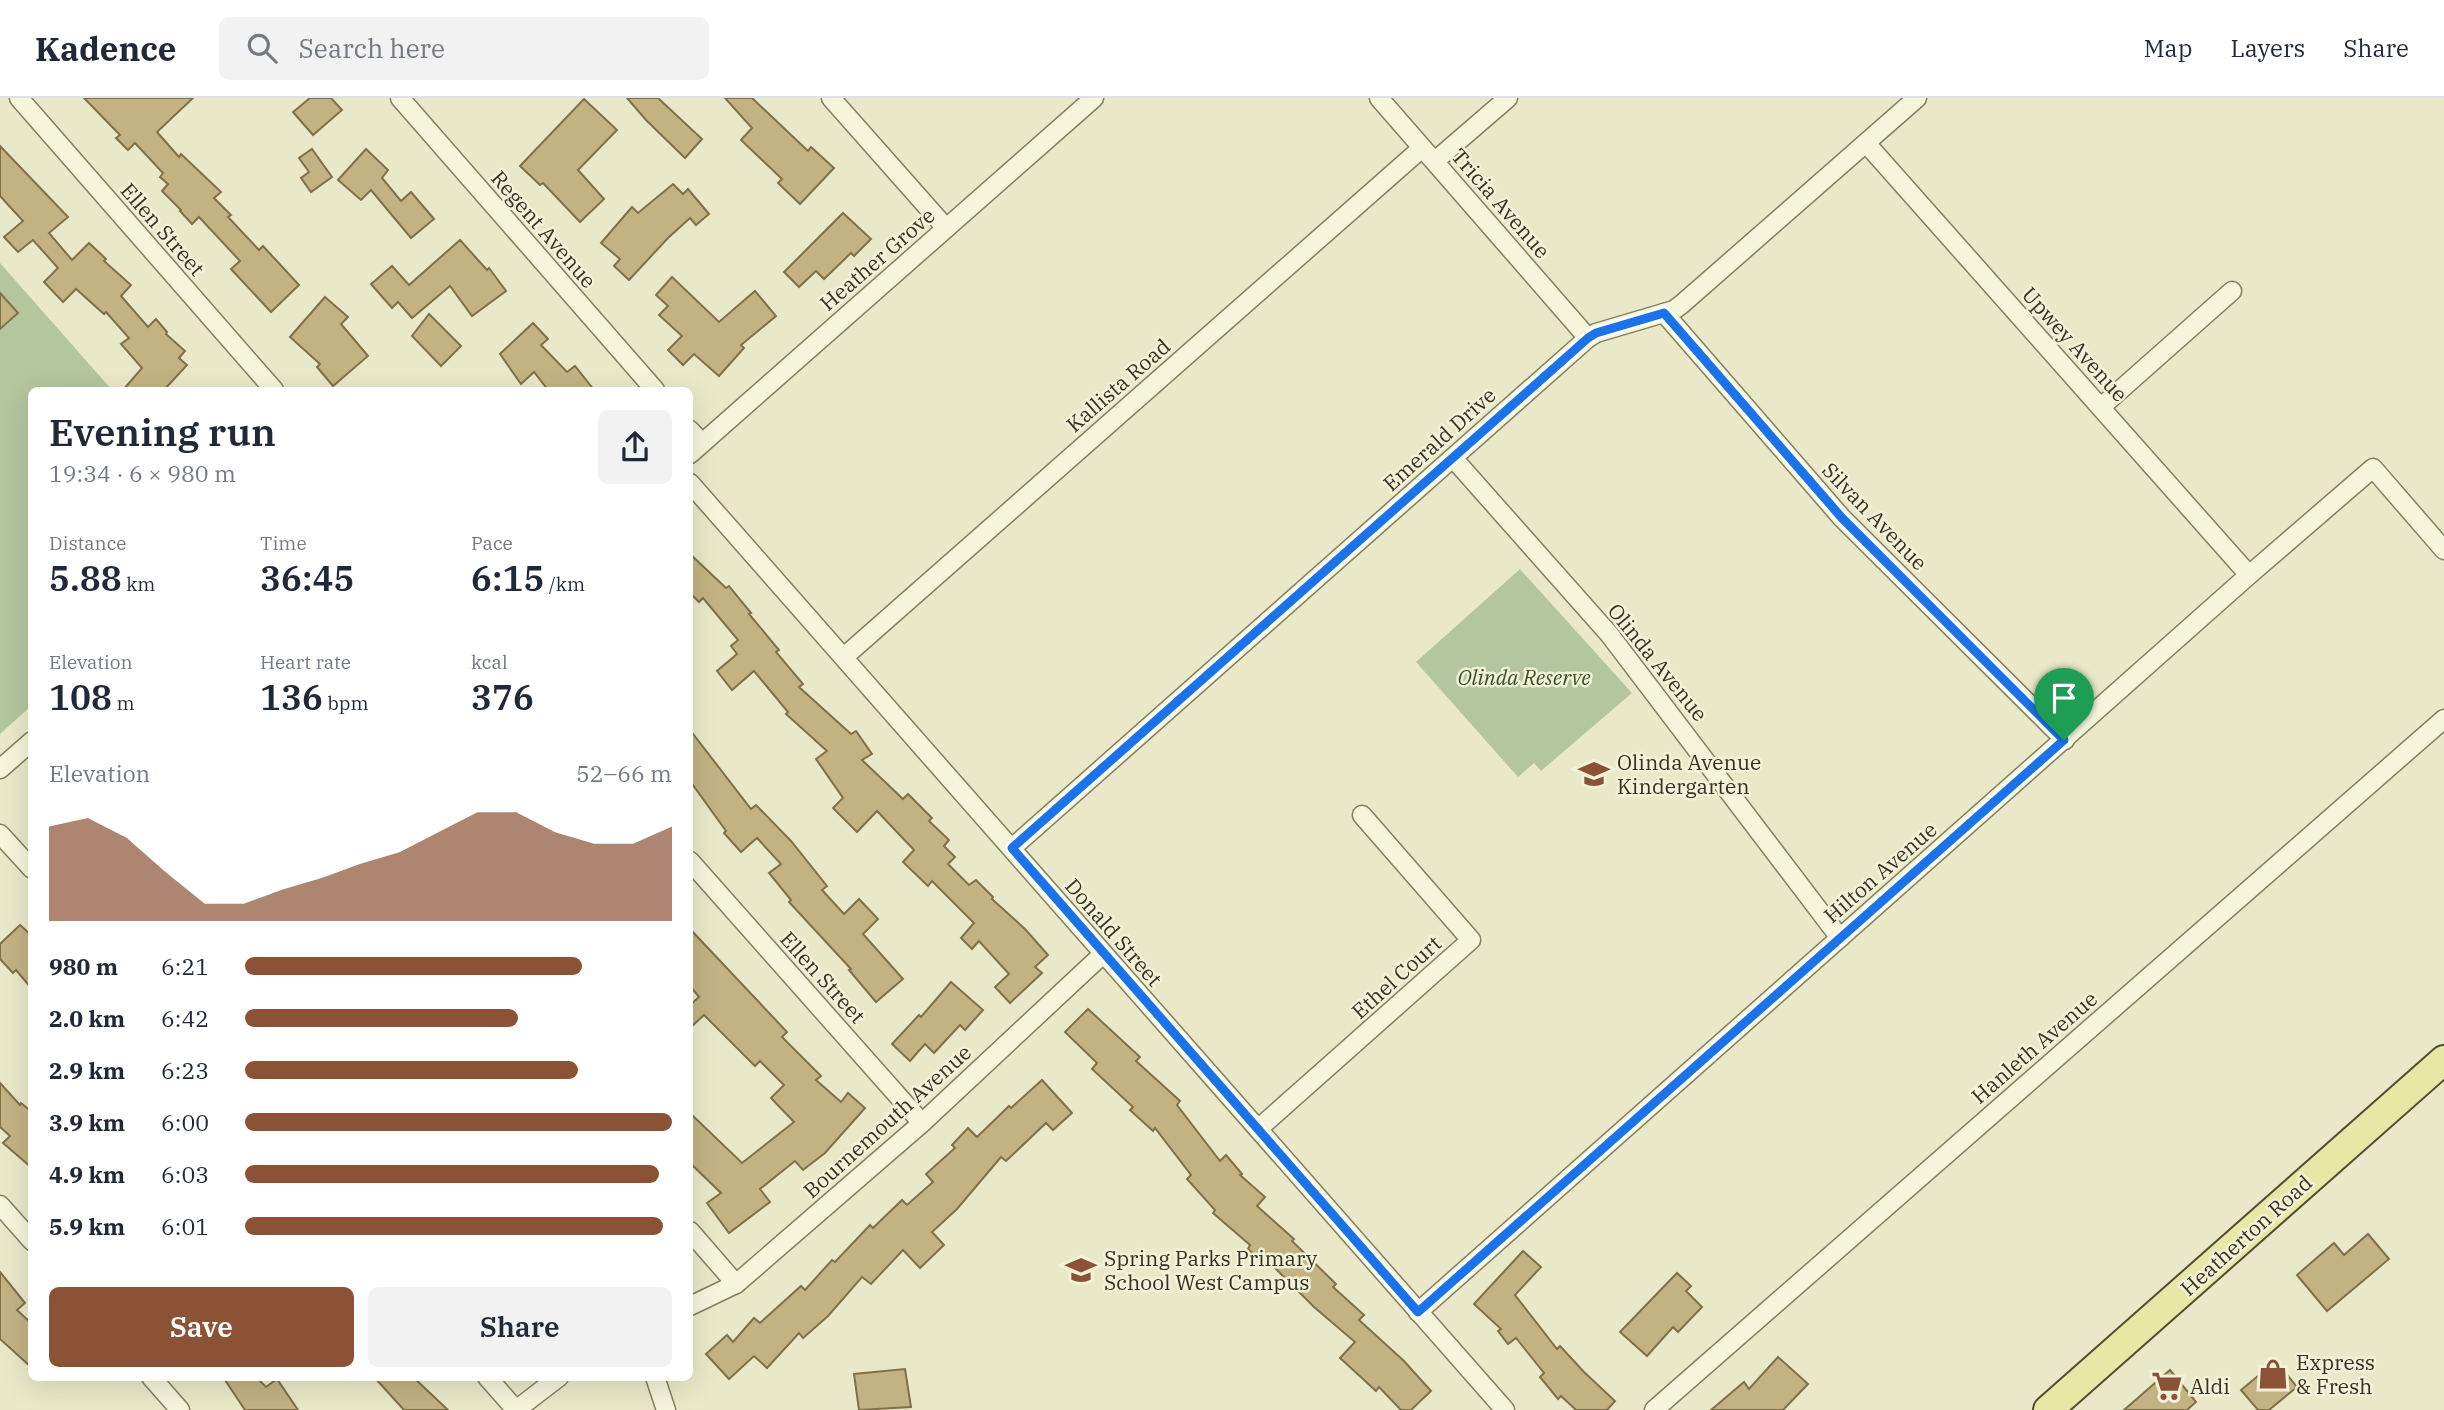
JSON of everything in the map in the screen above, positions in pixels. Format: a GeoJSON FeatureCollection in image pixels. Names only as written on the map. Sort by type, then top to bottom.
{"type":"FeatureCollection","features":[{"type":"Feature","properties":{"kind":"main road","name":"Heatherton Road"},"geometry":{"type":"LineString","coordinates":[[2048,1410],[2444,1060]]}},
{"type":"Feature","properties":{"kind":"street","name":"Ellen Street"},"geometry":{"type":"LineString","coordinates":[[19,98],[271,387]]}},
{"type":"Feature","properties":{"kind":"street","name":"Regent Avenue"},"geometry":{"type":"LineString","coordinates":[[400,98],[652,387]]}},
{"type":"Feature","properties":{"kind":"street"},"geometry":{"type":"LineString","coordinates":[[831,98],[946,228]]}},
{"type":"Feature","properties":{"kind":"street","name":"Heather Grove"},"geometry":{"type":"LineString","coordinates":[[694,442],[1094,98]]}},
{"type":"Feature","properties":{"kind":"street","name":"Tricia Avenue"},"geometry":{"type":"LineString","coordinates":[[1379,98],[1588,338]]}},
{"type":"Feature","properties":{"kind":"street"},"geometry":{"type":"LineString","coordinates":[[1436,161],[1508,98]]}},
{"type":"Feature","properties":{"kind":"street","name":"Emerald Drive"},"geometry":{"type":"LineString","coordinates":[[1012,848],[1588,338],[1596,333],[1664,313],[1682,304],[1917,98]]}},
{"type":"Feature","properties":{"kind":"street","name":"Upwey Avenue"},"geometry":{"type":"LineString","coordinates":[[1866,144],[2249,575]]}},
{"type":"Feature","properties":{"kind":"street","name":"Kallista Road"},"geometry":{"type":"LineString","coordinates":[[844,657],[1422,148]]}},
{"type":"Feature","properties":{"kind":"street"},"geometry":{"type":"LineString","coordinates":[[2101,407],[2232,291]]}},
{"type":"Feature","properties":{"kind":"street","name":"Silvan Avenue"},"geometry":{"type":"LineString","coordinates":[[1664,313],[1842,518],[2064,740]]}},
{"type":"Feature","properties":{"kind":"street","name":"Olinda Avenue"},"geometry":{"type":"LineString","coordinates":[[1453,458],[1609,634],[1840,938]]}},
{"type":"Feature","properties":{"kind":"street","name":"Hilton Avenue"},"geometry":{"type":"LineString","coordinates":[[1418,1312],[2373,468],[2444,550]]}},
{"type":"Feature","properties":{"kind":"street","name":"Donald Street"},"geometry":{"type":"LineString","coordinates":[[693,486],[1505,1410]]}},
{"type":"Feature","properties":{"kind":"street","name":"Hanleth Avenue"},"geometry":{"type":"LineString","coordinates":[[1654,1410],[2444,719]]}},
{"type":"Feature","properties":{"kind":"street"},"geometry":{"type":"LineString","coordinates":[[0,769],[28,744]]}},
{"type":"Feature","properties":{"kind":"street","name":"Ethel Court"},"geometry":{"type":"LineString","coordinates":[[1258,1129],[1471,940],[1362,815]]}},
{"type":"Feature","properties":{"kind":"street"},"geometry":{"type":"LineString","coordinates":[[0,834],[28,865]]}},
{"type":"Feature","properties":{"kind":"street","name":"Ellen Street"},"geometry":{"type":"LineString","coordinates":[[693,864],[922,1123]]}},
{"type":"Feature","properties":{"kind":"street","name":"Bournemouth Avenue"},"geometry":{"type":"LineString","coordinates":[[693,1305],[736,1284],[922,1123],[1103,954]]}},
{"type":"Feature","properties":{"kind":"street"},"geometry":{"type":"LineString","coordinates":[[0,1205],[28,1236]]}},
{"type":"Feature","properties":{"kind":"street"},"geometry":{"type":"LineString","coordinates":[[693,1234],[736,1284]]}},
{"type":"Feature","properties":{"kind":"street"},"geometry":{"type":"LineString","coordinates":[[155,1381],[180,1410]]}},
{"type":"Feature","properties":{"kind":"street"},"geometry":{"type":"LineString","coordinates":[[491,1381],[516,1410],[554,1381]]}},
{"type":"Feature","properties":{"kind":"street"},"geometry":{"type":"LineString","coordinates":[[656,1381],[666,1410]]}},
{"type":"Feature","properties":{"kind":"green space"},"geometry":{"type":"Polygon","coordinates":[[[0,263],[109,387],[28,387],[28,709],[0,734],[0,263]]]}},
{"type":"Feature","properties":{"kind":"green space","name":"Olinda Reserve"},"geometry":{"type":"Polygon","coordinates":[[[1520,569],[1632,693],[1541,771],[1534,763],[1518,777],[1416,662],[1520,569]]]}},
{"type":"Feature","properties":{"kind":"building"},"geometry":{"type":"Polygon","coordinates":[[[84,98],[193,98],[157,132],[179,157],[181,154],[221,192],[214,198],[231,215],[228,217],[259,250],[263,246],[299,285],[271,312],[231,269],[240,261],[199,217],[192,224],[162,191],[168,184],[160,177],[163,173],[135,143],[128,150],[116,138],[120,135],[84,98]]]}},
{"type":"Feature","properties":{"kind":"building"},"geometry":{"type":"Polygon","coordinates":[[[310,98],[331,98],[342,110],[313,135],[293,112],[310,98]]]}},
{"type":"Feature","properties":{"kind":"building"},"geometry":{"type":"Polygon","coordinates":[[[627,98],[658,98],[702,139],[685,158],[627,98]]]}},
{"type":"Feature","properties":{"kind":"building"},"geometry":{"type":"Polygon","coordinates":[[[725,98],[752,98],[808,151],[811,147],[834,168],[800,204],[778,183],[782,179],[741,140],[752,128],[725,98]]]}},
{"type":"Feature","properties":{"kind":"building"},"geometry":{"type":"Polygon","coordinates":[[[584,99],[617,130],[578,170],[604,199],[580,222],[543,183],[540,185],[520,166],[584,99]]]}},
{"type":"Feature","properties":{"kind":"building"},"geometry":{"type":"Polygon","coordinates":[[[0,146],[68,217],[49,233],[72,260],[89,243],[106,259],[104,261],[131,285],[121,296],[148,327],[156,319],[166,334],[185,351],[179,358],[187,365],[167,387],[126,387],[142,368],[121,344],[129,338],[106,312],[104,314],[76,289],[63,302],[44,282],[58,268],[33,240],[18,252],[4,237],[23,221],[0,196],[0,146]]]}},
{"type":"Feature","properties":{"kind":"building"},"geometry":{"type":"Polygon","coordinates":[[[312,149],[332,177],[311,192],[301,178],[309,172],[299,158],[312,149]]]}},
{"type":"Feature","properties":{"kind":"building"},"geometry":{"type":"Polygon","coordinates":[[[366,149],[388,170],[382,178],[401,201],[411,192],[434,219],[411,238],[371,190],[361,200],[338,180],[366,149]]]}},
{"type":"Feature","properties":{"kind":"building"},"geometry":{"type":"Polygon","coordinates":[[[673,184],[683,194],[688,189],[709,214],[696,225],[690,218],[629,280],[614,266],[620,259],[601,243],[632,207],[638,213],[673,184]]]}},
{"type":"Feature","properties":{"kind":"building"},"geometry":{"type":"Polygon","coordinates":[[[843,213],[871,239],[854,256],[851,253],[824,279],[816,271],[799,287],[784,272],[843,213]]]}},
{"type":"Feature","properties":{"kind":"building"},"geometry":{"type":"Polygon","coordinates":[[[460,240],[487,270],[489,268],[506,291],[472,316],[450,286],[412,318],[398,302],[392,308],[371,284],[392,266],[409,285],[460,240]]]}},
{"type":"Feature","properties":{"kind":"building"},"geometry":{"type":"Polygon","coordinates":[[[672,277],[719,322],[755,291],[776,316],[741,345],[744,348],[719,376],[694,354],[683,365],[668,350],[682,336],[659,315],[668,306],[656,295],[672,277]]]}},
{"type":"Feature","properties":{"kind":"building"},"geometry":{"type":"Polygon","coordinates":[[[0,293],[18,313],[0,329],[0,293]]]}},
{"type":"Feature","properties":{"kind":"building"},"geometry":{"type":"Polygon","coordinates":[[[325,297],[348,317],[341,324],[368,356],[333,386],[317,367],[320,364],[290,337],[325,297]]]}},
{"type":"Feature","properties":{"kind":"building"},"geometry":{"type":"Polygon","coordinates":[[[429,314],[461,346],[441,366],[412,336],[429,314]]]}},
{"type":"Feature","properties":{"kind":"building"},"geometry":{"type":"Polygon","coordinates":[[[533,323],[548,339],[541,345],[567,372],[575,366],[592,387],[546,387],[534,372],[521,384],[500,354],[533,323]]]}},
{"type":"Feature","properties":{"kind":"building"},"geometry":{"type":"Polygon","coordinates":[[[693,557],[726,588],[729,586],[751,613],[749,614],[779,650],[776,652],[803,684],[799,687],[851,734],[856,731],[872,754],[862,760],[903,799],[908,794],[932,818],[929,821],[949,840],[944,846],[955,857],[948,864],[969,885],[976,880],[1048,955],[1035,967],[1042,973],[1010,1003],[995,987],[1009,974],[979,941],[972,949],[961,938],[974,923],[932,881],[928,886],[903,862],[914,850],[877,811],[857,832],[833,808],[843,798],[816,759],[827,751],[786,714],[788,712],[754,671],[732,690],[717,671],[737,654],[731,646],[738,640],[703,598],[699,602],[693,596],[693,557]]]}},
{"type":"Feature","properties":{"kind":"building"},"geometry":{"type":"Polygon","coordinates":[[[693,734],[751,809],[756,805],[791,841],[827,886],[822,890],[844,914],[859,899],[878,919],[863,934],[903,979],[876,1002],[849,970],[851,969],[789,902],[791,900],[769,873],[781,864],[757,838],[741,852],[724,833],[726,831],[693,785],[693,734]]]}},
{"type":"Feature","properties":{"kind":"building"},"geometry":{"type":"Polygon","coordinates":[[[20,925],[28,932],[28,984],[16,970],[13,973],[0,959],[0,944],[20,925]]]}},
{"type":"Feature","properties":{"kind":"building"},"geometry":{"type":"Polygon","coordinates":[[[693,932],[787,1032],[782,1037],[821,1076],[816,1080],[841,1102],[848,1093],[865,1108],[825,1153],[803,1170],[795,1161],[760,1189],[770,1202],[729,1233],[707,1203],[721,1193],[693,1166],[693,1116],[742,1163],[794,1122],[771,1098],[784,1085],[760,1061],[755,1066],[704,1015],[693,1025],[693,1002],[699,997],[693,990],[693,932]]]}},
{"type":"Feature","properties":{"kind":"building"},"geometry":{"type":"Polygon","coordinates":[[[951,982],[983,1010],[965,1030],[960,1025],[934,1053],[925,1044],[910,1061],[892,1044],[919,1015],[921,1017],[951,982]]]}},
{"type":"Feature","properties":{"kind":"building"},"geometry":{"type":"Polygon","coordinates":[[[1088,1009],[1140,1057],[1136,1061],[1180,1101],[1177,1105],[1220,1161],[1226,1155],[1242,1174],[1240,1175],[1265,1197],[1257,1206],[1294,1239],[1292,1241],[1336,1284],[1333,1287],[1364,1315],[1359,1320],[1404,1361],[1431,1391],[1411,1410],[1401,1410],[1379,1387],[1376,1391],[1340,1358],[1355,1342],[1314,1307],[1271,1264],[1269,1267],[1248,1249],[1250,1245],[1213,1213],[1215,1210],[1187,1179],[1191,1175],[1155,1128],[1153,1131],[1130,1110],[1133,1107],[1092,1069],[1097,1063],[1065,1032],[1088,1009]]]}},
{"type":"Feature","properties":{"kind":"building"},"geometry":{"type":"Polygon","coordinates":[[[1042,1080],[1072,1113],[1053,1130],[1046,1123],[1006,1161],[1001,1157],[957,1209],[932,1232],[944,1245],[920,1268],[903,1250],[871,1284],[862,1277],[828,1316],[803,1338],[799,1333],[767,1368],[754,1356],[729,1379],[706,1354],[727,1335],[733,1342],[754,1318],[760,1323],[801,1286],[805,1290],[832,1260],[835,1262],[870,1225],[873,1228],[902,1200],[907,1205],[933,1182],[926,1174],[955,1148],[952,1145],[968,1128],[977,1137],[1009,1106],[1011,1108],[1042,1080]]]}},
{"type":"Feature","properties":{"kind":"building"},"geometry":{"type":"Polygon","coordinates":[[[0,1083],[20,1105],[21,1103],[28,1109],[28,1165],[3,1143],[10,1136],[0,1127],[0,1083]]]}},
{"type":"Feature","properties":{"kind":"building"},"geometry":{"type":"Polygon","coordinates":[[[2368,1234],[2389,1259],[2327,1311],[2297,1275],[2334,1243],[2344,1255],[2368,1234]]]}},
{"type":"Feature","properties":{"kind":"building"},"geometry":{"type":"Polygon","coordinates":[[[1523,1251],[1541,1267],[1515,1295],[1557,1349],[1560,1346],[1615,1401],[1607,1410],[1576,1410],[1561,1396],[1558,1399],[1540,1377],[1544,1373],[1516,1338],[1508,1344],[1498,1331],[1501,1329],[1474,1304],[1523,1251]]]}},
{"type":"Feature","properties":{"kind":"building"},"geometry":{"type":"Polygon","coordinates":[[[0,1272],[25,1303],[17,1310],[28,1320],[28,1364],[0,1339],[0,1272]]]}},
{"type":"Feature","properties":{"kind":"building"},"geometry":{"type":"Polygon","coordinates":[[[1677,1273],[1691,1286],[1686,1291],[1702,1307],[1678,1332],[1673,1327],[1647,1356],[1620,1332],[1677,1273]]]}},
{"type":"Feature","properties":{"kind":"building"},"geometry":{"type":"Polygon","coordinates":[[[1778,1357],[1808,1384],[1783,1410],[1711,1410],[1744,1382],[1749,1389],[1778,1357]]]}},
{"type":"Feature","properties":{"kind":"building","name":"Express & Fresh"},"geometry":{"type":"Polygon","coordinates":[[[2276,1361],[2297,1387],[2269,1410],[2258,1410],[2241,1390],[2276,1361]]]}},
{"type":"Feature","properties":{"kind":"building"},"geometry":{"type":"Polygon","coordinates":[[[905,1369],[911,1407],[859,1410],[854,1374],[905,1369]]]}},
{"type":"Feature","properties":{"kind":"building","name":"Aldi"},"geometry":{"type":"Polygon","coordinates":[[[2170,1370],[2196,1402],[2187,1410],[2124,1410],[2170,1370]]]}},
{"type":"Feature","properties":{"kind":"building"},"geometry":{"type":"Polygon","coordinates":[[[226,1381],[260,1381],[266,1387],[278,1381],[298,1410],[245,1410],[226,1381]]]}},
{"type":"Feature","properties":{"kind":"building"},"geometry":{"type":"Polygon","coordinates":[[[378,1381],[417,1381],[448,1410],[404,1410],[378,1381]]]}},
{"type":"Feature","properties":{"kind":"place","name":"Olinda Avenue Kindergarten"},"geometry":{"type":"Point","coordinates":[1594,774]}},
{"type":"Feature","properties":{"kind":"place","name":"Spring Parks Primary School West Campus"},"geometry":{"type":"Point","coordinates":[1081,1270]}},
{"type":"Feature","properties":{"kind":"place","name":"Express & Fresh"},"geometry":{"type":"Point","coordinates":[2273,1374]}},
{"type":"Feature","properties":{"kind":"place","name":"Aldi"},"geometry":{"type":"Point","coordinates":[2167,1386]}},
{"type":"Feature","properties":{"kind":"route"},"geometry":{"type":"LineString","coordinates":[[1664,313],[1842,518],[2064,740],[1418,1312],[1012,848],[1588,338],[1596,333],[1664,313]]}}]}
